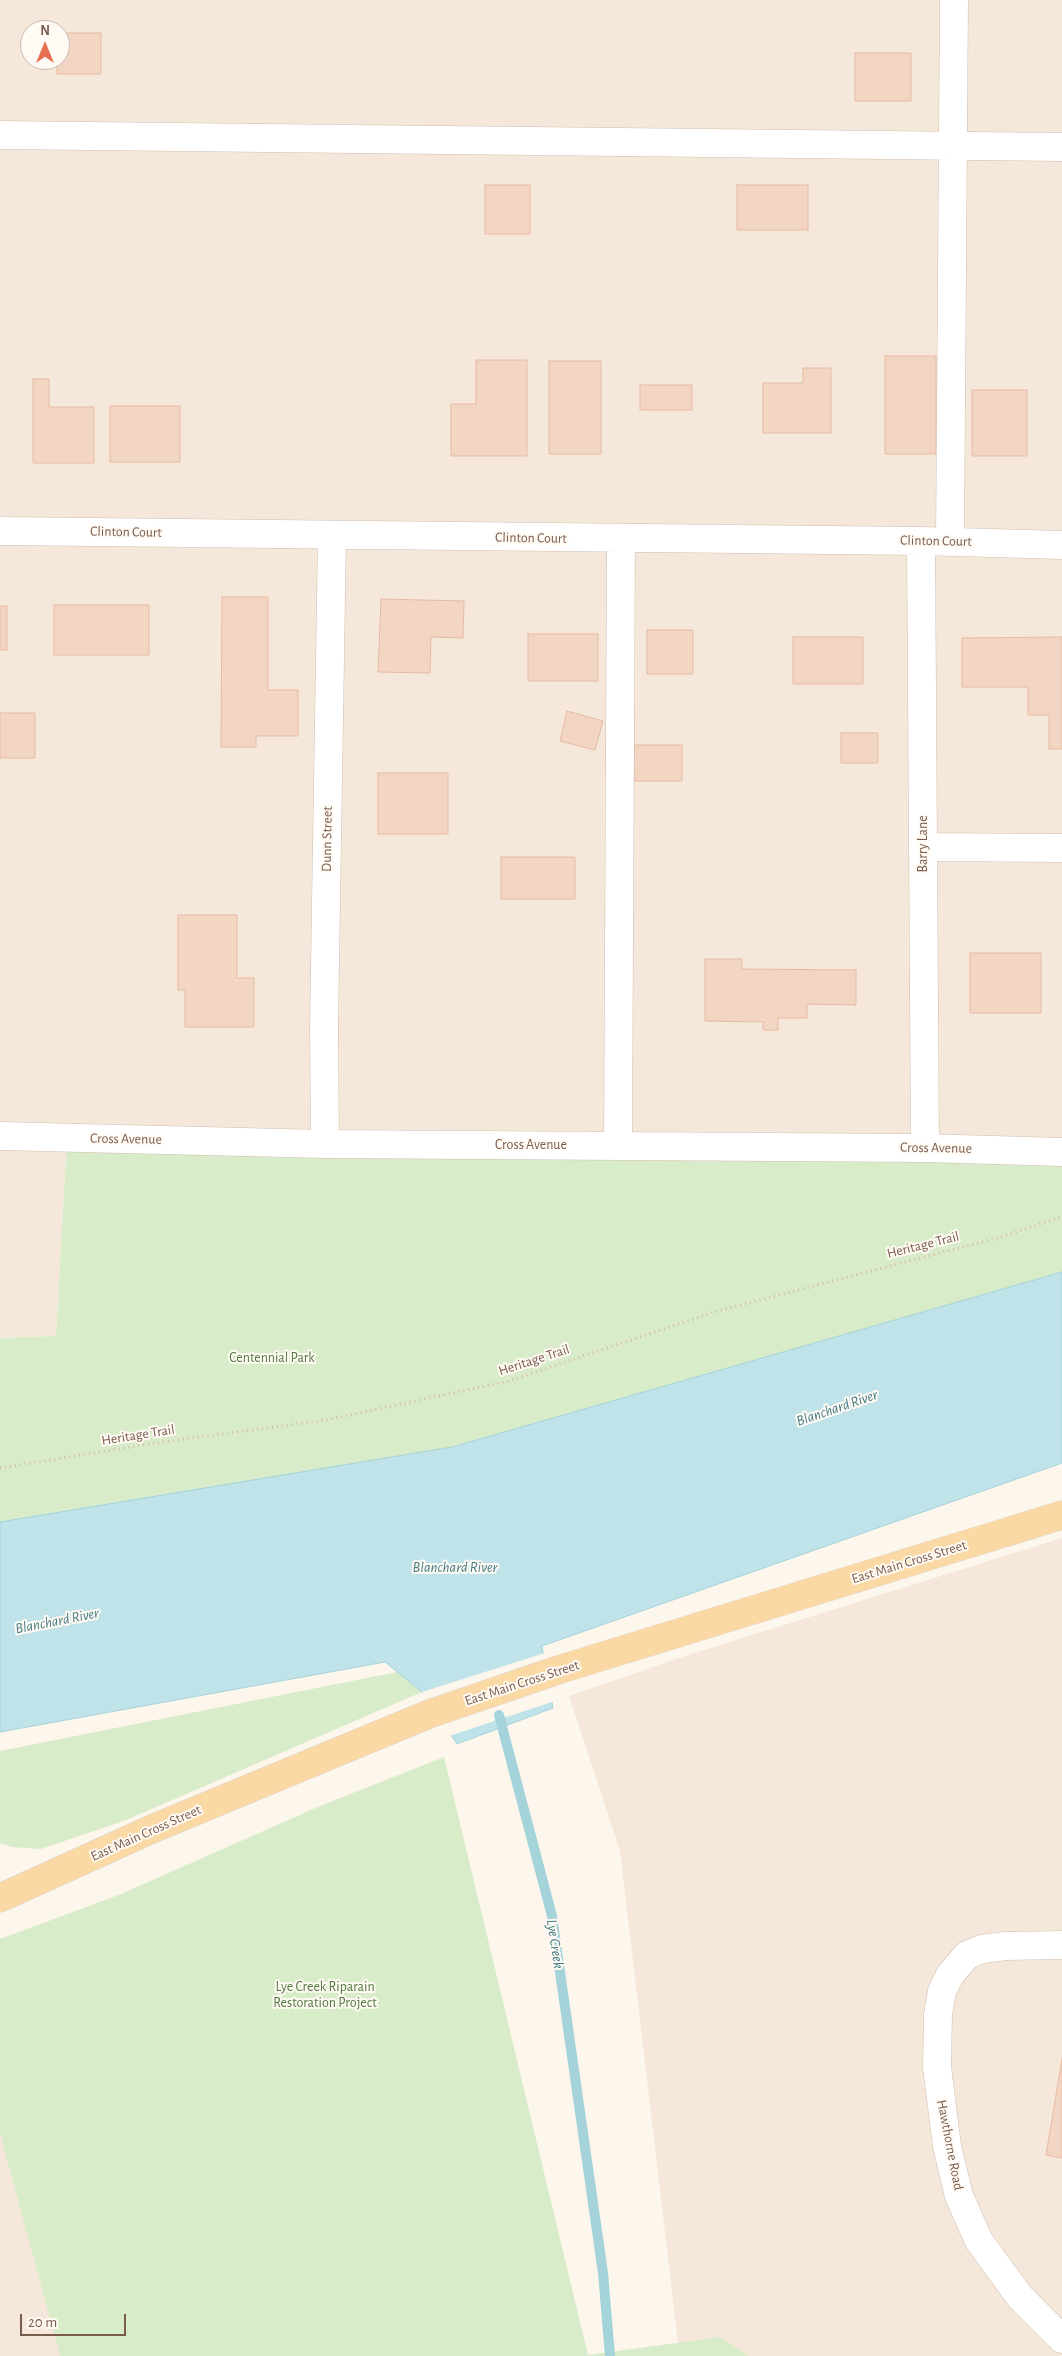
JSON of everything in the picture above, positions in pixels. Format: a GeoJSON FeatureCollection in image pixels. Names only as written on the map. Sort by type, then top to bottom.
{"type":"FeatureCollection","features":[{"type":"Feature","properties":{"kind":"main road","name":"East Main Cross Street"},"geometry":{"type":"LineString","coordinates":[[0,1898],[152,1829],[429,1714],[560,1670],[1062,1515]]}},
{"type":"Feature","properties":{"kind":"street"},"geometry":{"type":"LineString","coordinates":[[950,541],[954,0]]}},
{"type":"Feature","properties":{"kind":"street"},"geometry":{"type":"LineString","coordinates":[[0,135],[1062,147]]}},
{"type":"Feature","properties":{"kind":"street","name":"Clinton Court"},"geometry":{"type":"LineString","coordinates":[[0,531],[950,541],[1062,545]]}},
{"type":"Feature","properties":{"kind":"street","name":"Dunn Street"},"geometry":{"type":"LineString","coordinates":[[325,1144],[324,1027],[332,535]]}},
{"type":"Feature","properties":{"kind":"street"},"geometry":{"type":"LineString","coordinates":[[618,1145],[621,539]]}},
{"type":"Feature","properties":{"kind":"street","name":"Barry Lane"},"geometry":{"type":"LineString","coordinates":[[921,541],[925,1148]]}},
{"type":"Feature","properties":{"kind":"street"},"geometry":{"type":"LineString","coordinates":[[923,847],[1062,848]]}},
{"type":"Feature","properties":{"kind":"street","name":"Cross Avenue"},"geometry":{"type":"LineString","coordinates":[[0,1136],[325,1144],[925,1148],[1062,1152]]}},
{"type":"Feature","properties":{"kind":"street","name":"Hawthorne Road"},"geometry":{"type":"LineString","coordinates":[[1062,1945],[1005,1946],[982,1949],[967,1955],[950,1975],[942,1991],[938,2015],[937,2067],[947,2146],[959,2196],[979,2241],[1020,2297],[1062,2339]]}},
{"type":"Feature","properties":{"kind":"path","name":"Heritage Trail"},"geometry":{"type":"LineString","coordinates":[[0,1468],[162,1442],[326,1420],[508,1381],[714,1312],[997,1238],[1062,1217]]}},
{"type":"Feature","properties":{"kind":"shaded area"},"geometry":{"type":"Polygon","coordinates":[[[0,0],[1062,0],[1062,1152],[67,1138],[56,1336],[0,1338],[0,0]]]}},
{"type":"Feature","properties":{"kind":"shaded area"},"geometry":{"type":"Polygon","coordinates":[[[1062,1538],[1062,2356],[749,2356],[720,2337],[678,2343],[620,1851],[569,1696],[688,1655],[1062,1538]]]}},
{"type":"Feature","properties":{"kind":"shaded area"},"geometry":{"type":"Polygon","coordinates":[[[0,2128],[62,2356],[0,2356],[0,2128]]]}},
{"type":"Feature","properties":{"kind":"green space","name":"Centennial Park"},"geometry":{"type":"Polygon","coordinates":[[[67,1138],[1062,1152],[1062,1330],[0,1632],[0,1338],[56,1336],[67,1138]]]}},
{"type":"Feature","properties":{"kind":"green space"},"geometry":{"type":"Polygon","coordinates":[[[397,1672],[422,1692],[126,1820],[41,1849],[11,1847],[0,1843],[0,1751],[397,1672]]]}},
{"type":"Feature","properties":{"kind":"green space","name":"Lye Creek Riparain Restoration Project"},"geometry":{"type":"Polygon","coordinates":[[[444,1757],[588,2355],[720,2337],[749,2356],[60,2356],[0,2133],[0,1939],[121,1894],[320,1806],[444,1757]]]}},
{"type":"Feature","properties":{"kind":"water","name":"Blanchard River"},"geometry":{"type":"Polygon","coordinates":[[[1062,1272],[1062,1463],[542,1646],[553,1708],[457,1744],[422,1692],[385,1662],[0,1732],[0,1522],[452,1447],[1062,1272]]]}},
{"type":"Feature","properties":{"kind":"pier"},"geometry":{"type":"Polygon","coordinates":[[[545,1653],[555,1701],[449,1736],[425,1700],[422,1692],[545,1653]]]}},
{"type":"Feature","properties":{"kind":"building"},"geometry":{"type":"Polygon","coordinates":[[[70,33],[101,33],[101,74],[57,74],[57,70],[70,70],[70,33]]]}},
{"type":"Feature","properties":{"kind":"building"},"geometry":{"type":"Polygon","coordinates":[[[855,53],[911,53],[911,101],[855,101],[855,53]]]}},
{"type":"Feature","properties":{"kind":"building"},"geometry":{"type":"Polygon","coordinates":[[[485,185],[530,185],[530,234],[485,234],[485,185]]]}},
{"type":"Feature","properties":{"kind":"building"},"geometry":{"type":"Polygon","coordinates":[[[737,185],[808,185],[808,230],[737,230],[737,185]]]}},
{"type":"Feature","properties":{"kind":"building"},"geometry":{"type":"Polygon","coordinates":[[[885,356],[936,356],[936,454],[885,454],[885,356]]]}},
{"type":"Feature","properties":{"kind":"building"},"geometry":{"type":"Polygon","coordinates":[[[476,360],[527,360],[527,456],[451,456],[451,404],[476,404],[476,360]]]}},
{"type":"Feature","properties":{"kind":"building"},"geometry":{"type":"Polygon","coordinates":[[[549,361],[601,361],[601,454],[549,454],[549,361]]]}},
{"type":"Feature","properties":{"kind":"building"},"geometry":{"type":"Polygon","coordinates":[[[803,368],[831,368],[831,433],[763,433],[763,383],[803,383],[803,368]]]}},
{"type":"Feature","properties":{"kind":"building"},"geometry":{"type":"Polygon","coordinates":[[[33,379],[49,379],[49,407],[94,407],[94,463],[33,463],[33,379]]]}},
{"type":"Feature","properties":{"kind":"building"},"geometry":{"type":"Polygon","coordinates":[[[640,385],[692,385],[692,410],[640,410],[640,385]]]}},
{"type":"Feature","properties":{"kind":"building"},"geometry":{"type":"Polygon","coordinates":[[[972,390],[1027,390],[1027,456],[972,456],[972,390]]]}},
{"type":"Feature","properties":{"kind":"building"},"geometry":{"type":"Polygon","coordinates":[[[110,406],[180,406],[180,462],[110,462],[110,406]]]}},
{"type":"Feature","properties":{"kind":"building"},"geometry":{"type":"Polygon","coordinates":[[[222,597],[268,597],[268,690],[298,690],[298,736],[256,736],[256,747],[221,747],[222,597]]]}},
{"type":"Feature","properties":{"kind":"building"},"geometry":{"type":"Polygon","coordinates":[[[381,599],[464,601],[463,638],[431,637],[430,673],[378,672],[381,599]]]}},
{"type":"Feature","properties":{"kind":"building"},"geometry":{"type":"Polygon","coordinates":[[[54,605],[149,605],[149,655],[54,655],[54,605]]]}},
{"type":"Feature","properties":{"kind":"building"},"geometry":{"type":"Polygon","coordinates":[[[0,606],[7,606],[7,650],[0,650],[0,606]]]}},
{"type":"Feature","properties":{"kind":"building"},"geometry":{"type":"Polygon","coordinates":[[[647,630],[693,630],[693,674],[647,674],[647,630]]]}},
{"type":"Feature","properties":{"kind":"building"},"geometry":{"type":"Polygon","coordinates":[[[528,634],[598,634],[598,681],[528,681],[528,634]]]}},
{"type":"Feature","properties":{"kind":"building"},"geometry":{"type":"Polygon","coordinates":[[[793,637],[863,637],[863,684],[793,684],[793,637]]]}},
{"type":"Feature","properties":{"kind":"building"},"geometry":{"type":"Polygon","coordinates":[[[1062,637],[1062,749],[1049,749],[1049,715],[1028,715],[1028,687],[962,687],[962,638],[1062,637]]]}},
{"type":"Feature","properties":{"kind":"building"},"geometry":{"type":"Polygon","coordinates":[[[567,711],[603,721],[595,750],[560,741],[567,711]]]}},
{"type":"Feature","properties":{"kind":"building"},"geometry":{"type":"Polygon","coordinates":[[[0,713],[35,713],[35,758],[0,758],[0,713]]]}},
{"type":"Feature","properties":{"kind":"building"},"geometry":{"type":"Polygon","coordinates":[[[841,733],[878,733],[878,763],[841,763],[841,733]]]}},
{"type":"Feature","properties":{"kind":"building"},"geometry":{"type":"Polygon","coordinates":[[[634,745],[682,745],[682,781],[634,781],[634,745]]]}},
{"type":"Feature","properties":{"kind":"building"},"geometry":{"type":"Polygon","coordinates":[[[378,773],[448,773],[448,834],[378,834],[378,773]]]}},
{"type":"Feature","properties":{"kind":"building"},"geometry":{"type":"Polygon","coordinates":[[[501,857],[575,857],[575,899],[501,899],[501,857]]]}},
{"type":"Feature","properties":{"kind":"building"},"geometry":{"type":"Polygon","coordinates":[[[178,915],[237,915],[237,978],[254,978],[254,1027],[185,1027],[185,990],[178,990],[178,915]]]}},
{"type":"Feature","properties":{"kind":"building"},"geometry":{"type":"Polygon","coordinates":[[[970,953],[1041,953],[1041,1013],[970,1013],[970,953]]]}},
{"type":"Feature","properties":{"kind":"building"},"geometry":{"type":"Polygon","coordinates":[[[705,959],[742,959],[742,969],[856,970],[856,1005],[807,1004],[807,1018],[778,1018],[778,1030],[763,1030],[763,1022],[705,1021],[705,959]]]}},
{"type":"Feature","properties":{"kind":"building"},"geometry":{"type":"Polygon","coordinates":[[[1062,2059],[1062,2158],[1046,2155],[1062,2059]]]}},
{"type":"Feature","properties":{"kind":"waterway","name":"Lye Creek"},"geometry":{"type":"LineString","coordinates":[[499,1715],[552,1916],[603,2273],[610,2356]]}}]}
